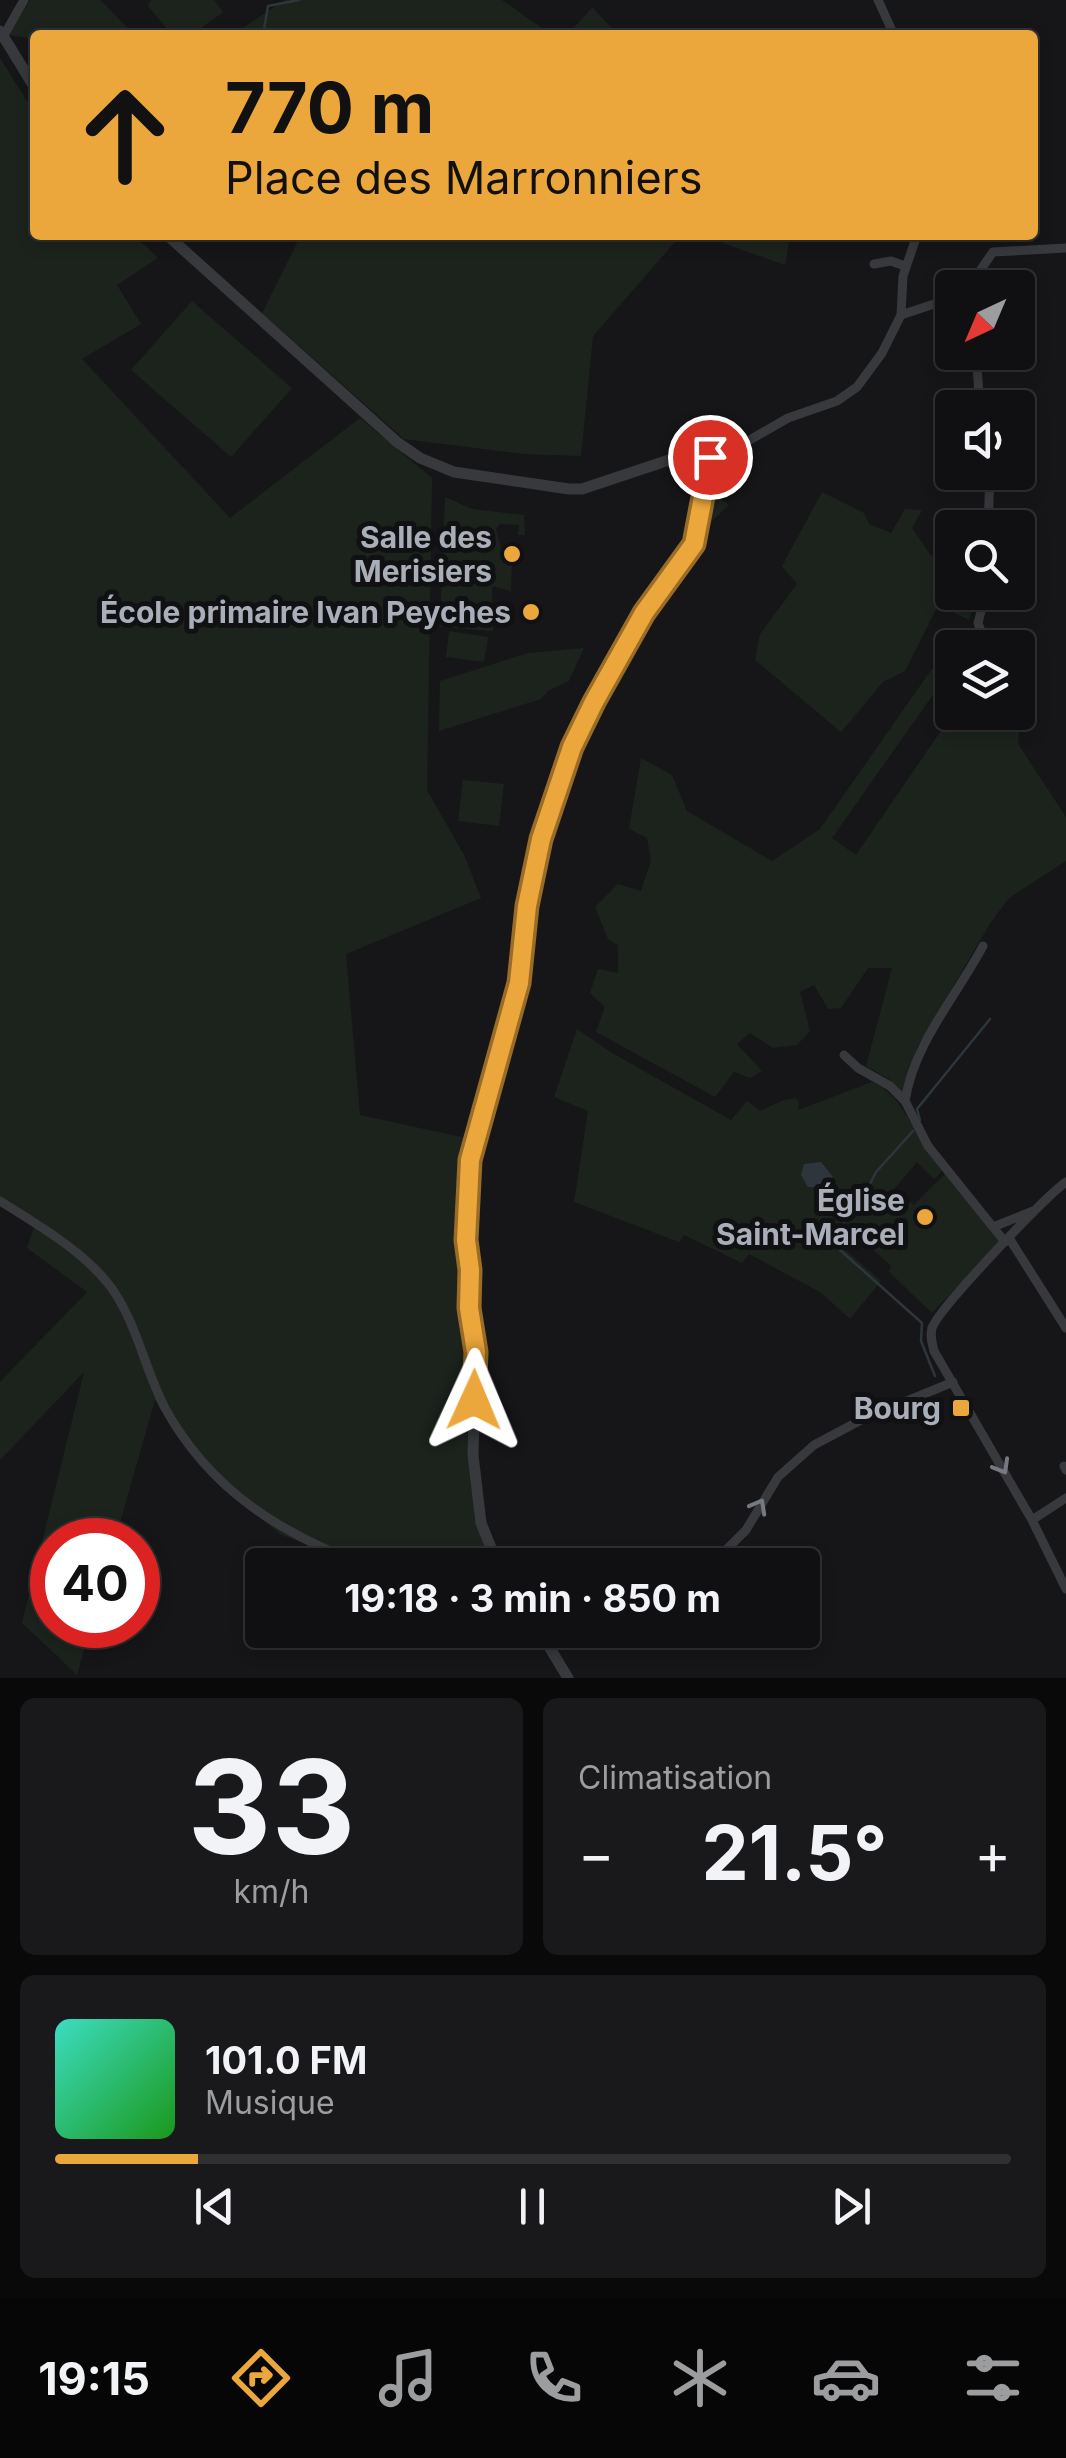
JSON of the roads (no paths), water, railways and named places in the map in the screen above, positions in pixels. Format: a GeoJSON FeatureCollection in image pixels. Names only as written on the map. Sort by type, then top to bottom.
{"type":"FeatureCollection","features":[{"type":"Feature","properties":{"kind":"street"},"geometry":{"type":"LineString","coordinates":[[24,0],[2,34],[30,80]]}},
{"type":"Feature","properties":{"kind":"street"},"geometry":{"type":"LineString","coordinates":[[878,0],[892,30]]}},
{"type":"Feature","properties":{"kind":"street"},"geometry":{"type":"LineString","coordinates":[[173,240],[398,442],[433,465],[454,472],[582,489],[678,457],[698,462],[708,456],[715,460]]}},
{"type":"Feature","properties":{"kind":"street"},"geometry":{"type":"LineString","coordinates":[[715,460],[796,414],[849,394],[875,363],[900,315],[905,266],[914,240]]}},
{"type":"Feature","properties":{"kind":"street"},"geometry":{"type":"LineString","coordinates":[[981,270],[993,252],[1066,248]]}},
{"type":"Feature","properties":{"kind":"street"},"geometry":{"type":"LineString","coordinates":[[874,264],[891,261],[905,266]]}},
{"type":"Feature","properties":{"kind":"street"},"geometry":{"type":"LineString","coordinates":[[900,315],[935,304]]}},
{"type":"Feature","properties":{"kind":"street"},"geometry":{"type":"LineString","coordinates":[[492,1548],[481,1522],[473,1454],[476,1352],[469,1308],[466,1240],[474,1140],[519,983],[527,906],[541,839],[572,747],[630,637],[694,544],[707,476],[716,470],[715,460]]}},
{"type":"Feature","properties":{"kind":"street"},"geometry":{"type":"LineString","coordinates":[[698,462],[699,472],[707,476]]}},
{"type":"Feature","properties":{"kind":"street"},"geometry":{"type":"LineString","coordinates":[[905,1101],[923,1044],[984,946]]}},
{"type":"Feature","properties":{"kind":"street"},"geometry":{"type":"LineString","coordinates":[[844,1055],[905,1101],[928,1146],[1007,1240],[1066,1328]]}},
{"type":"Feature","properties":{"kind":"street"},"geometry":{"type":"LineString","coordinates":[[1066,1182],[1034,1210],[933,1325],[931,1338],[934,1351],[1032,1520],[1066,1589]]}},
{"type":"Feature","properties":{"kind":"street"},"geometry":{"type":"LineString","coordinates":[[0,1201],[96,1270],[113,1290],[132,1324],[165,1407],[198,1456],[251,1508],[282,1530],[324,1548]]}},
{"type":"Feature","properties":{"kind":"street"},"geometry":{"type":"LineString","coordinates":[[993,1226],[1034,1210]]}},
{"type":"Feature","properties":{"kind":"street"},"geometry":{"type":"LineString","coordinates":[[728,1548],[746,1530],[778,1478],[814,1444],[953,1382]]}},
{"type":"Feature","properties":{"kind":"street"},"geometry":{"type":"LineString","coordinates":[[1032,1520],[1066,1498]]}},
{"type":"Feature","properties":{"kind":"street"},"geometry":{"type":"LineString","coordinates":[[550,1648],[568,1678]]}},
{"type":"Feature","properties":{"kind":"waterway"},"geometry":{"type":"LineString","coordinates":[[264,30],[268,6],[299,0]]}},
{"type":"Feature","properties":{"kind":"waterway"},"geometry":{"type":"LineString","coordinates":[[920,1120],[917,1109],[990,1019]]}},
{"type":"Feature","properties":{"kind":"waterway"},"geometry":{"type":"LineString","coordinates":[[913,1131],[876,1172],[864,1196],[830,1241],[922,1323],[921,1341],[935,1376]]}},
{"type":"Feature","properties":{"kind":"place","name":"Salle des Merisiers"},"geometry":{"type":"Point","coordinates":[512,554]}},
{"type":"Feature","properties":{"kind":"place","name":"École primaire Ivan Peyches"},"geometry":{"type":"Point","coordinates":[531,612]}},
{"type":"Feature","properties":{"kind":"place","name":"Église Saint-Marcel"},"geometry":{"type":"Point","coordinates":[925,1217]}},
{"type":"Feature","properties":{"kind":"place","name":"Bourg"},"geometry":{"type":"Point","coordinates":[961,1408]}}]}
